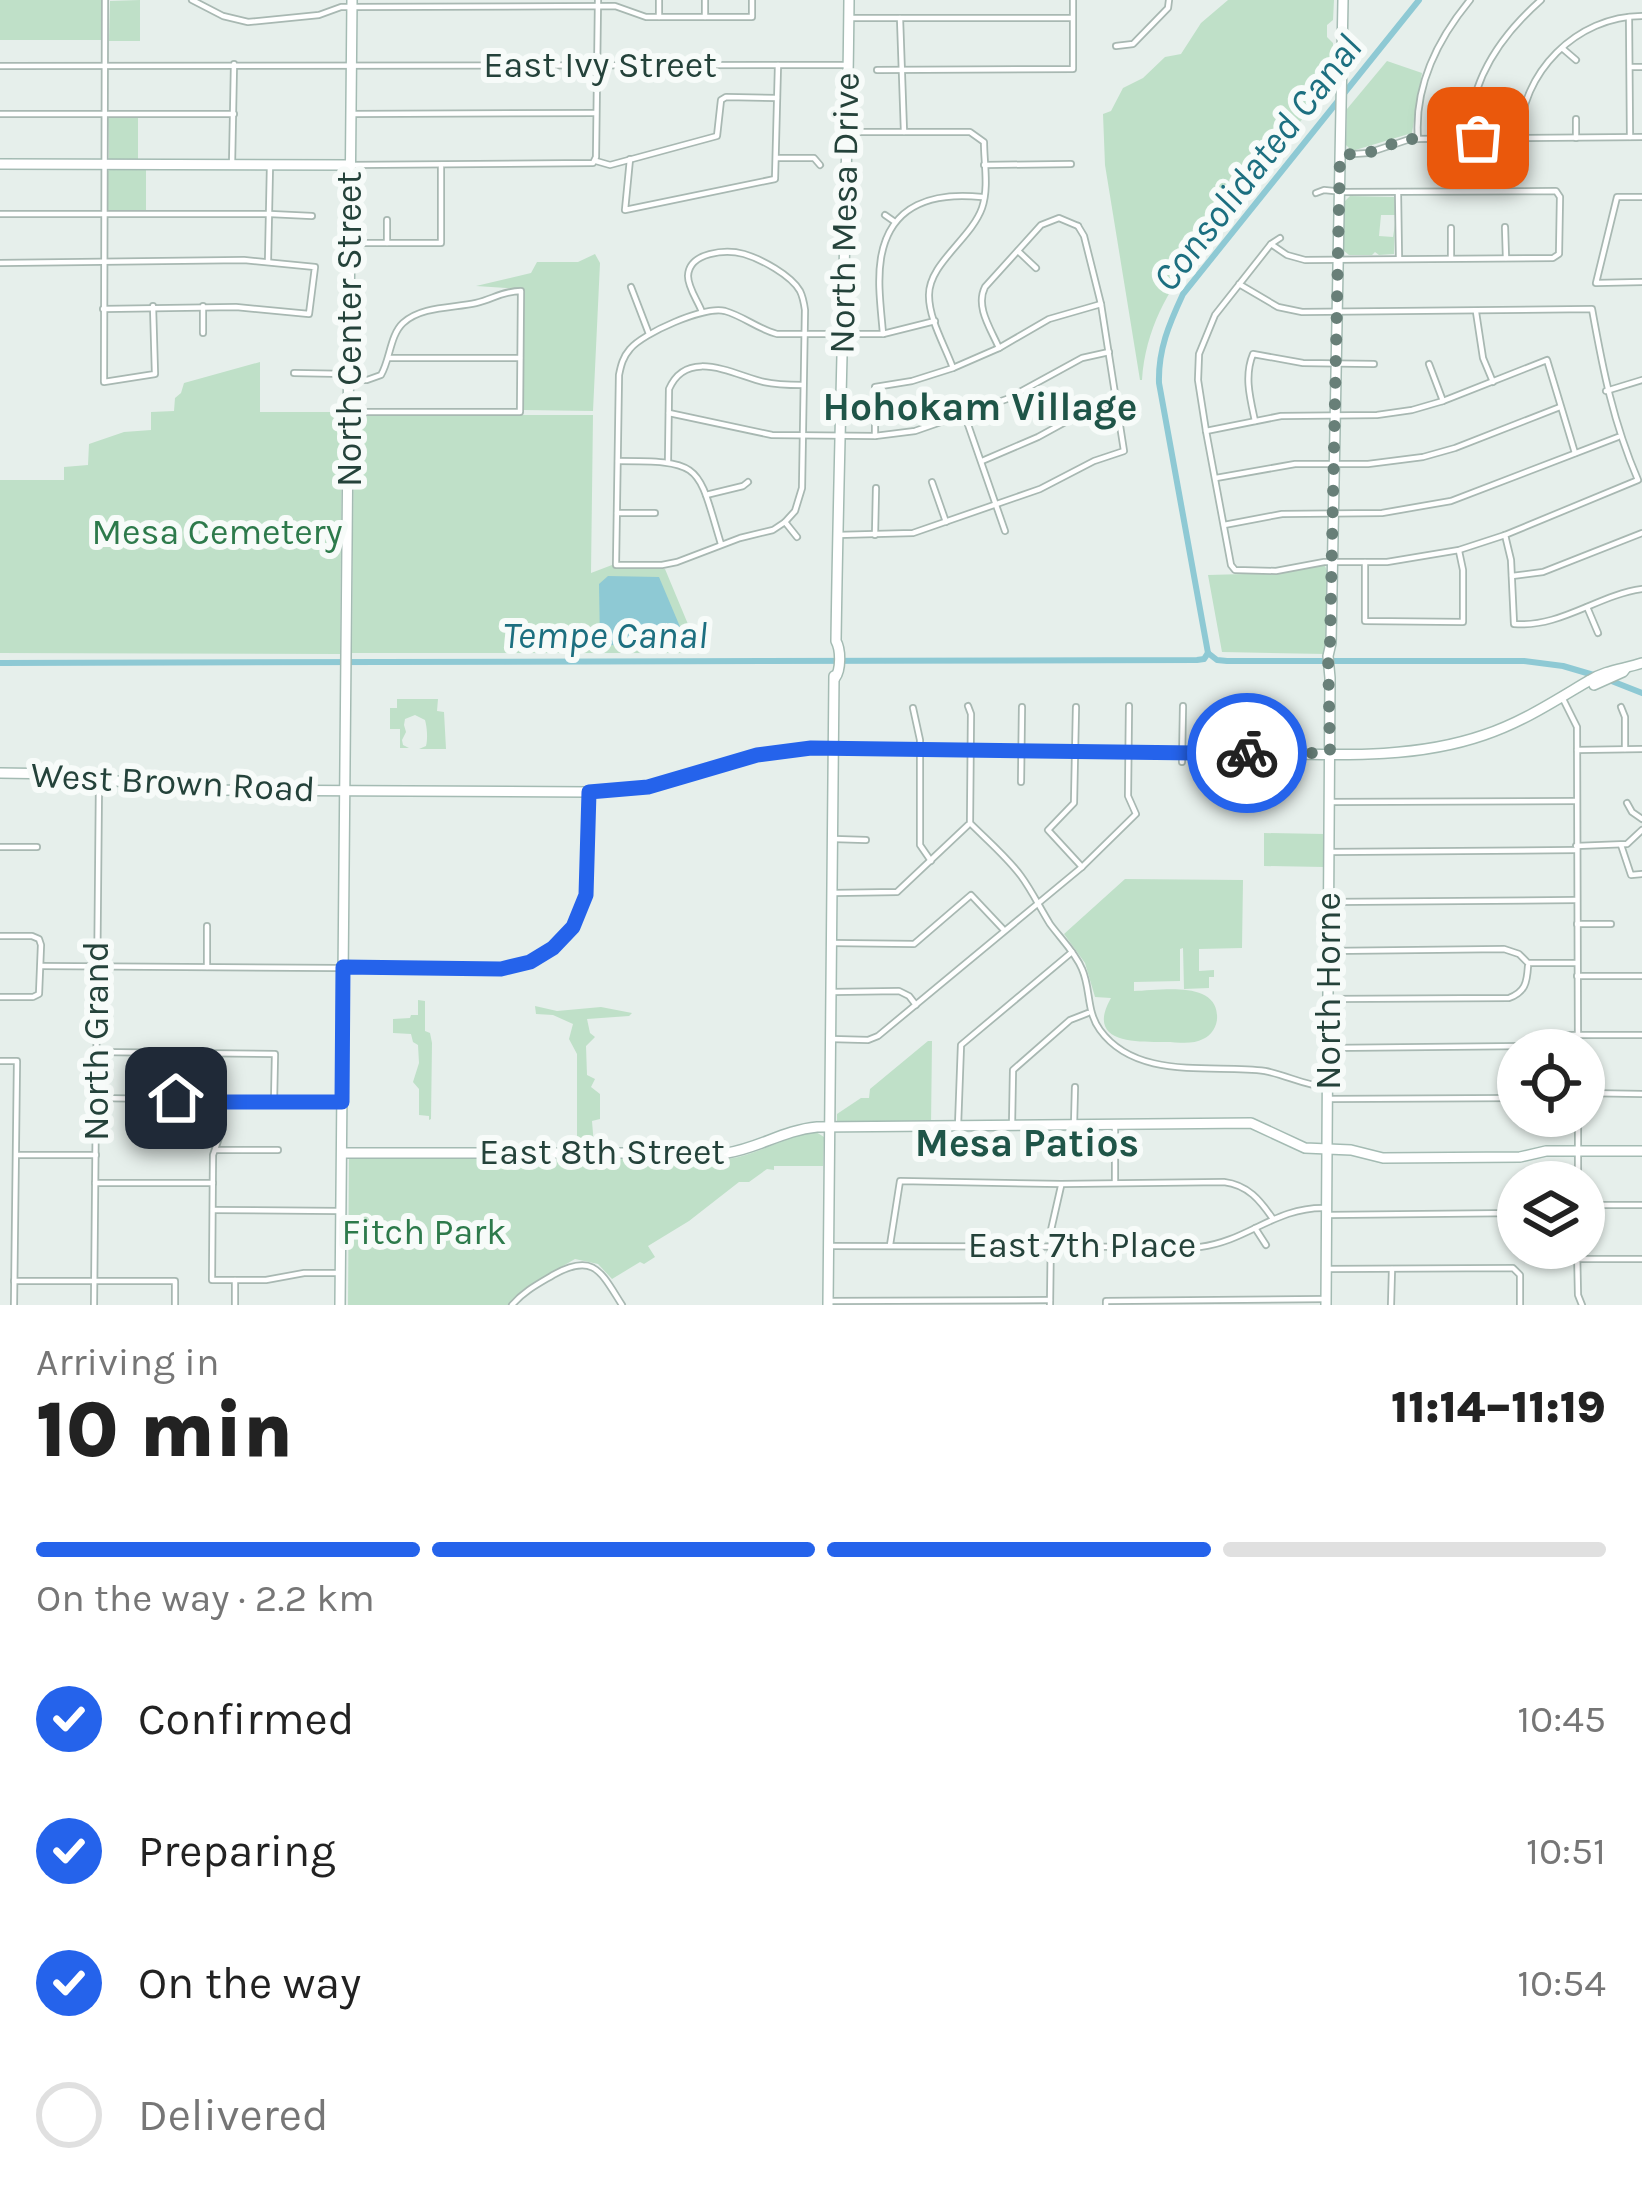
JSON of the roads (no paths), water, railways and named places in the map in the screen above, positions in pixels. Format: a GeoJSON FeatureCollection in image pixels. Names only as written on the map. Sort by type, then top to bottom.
{"type":"FeatureCollection","features":[{"type":"Feature","properties":{"kind":"street"},"geometry":{"type":"LineString","coordinates":[[105,0],[104,382],[155,374],[153,306]]}},
{"type":"Feature","properties":{"kind":"street"},"geometry":{"type":"LineString","coordinates":[[191,0],[248,22],[319,15],[352,3],[598,3],[639,16],[752,17],[752,0]]}},
{"type":"Feature","properties":{"kind":"street"},"geometry":{"type":"LineString","coordinates":[[658,17],[659,0]]}},
{"type":"Feature","properties":{"kind":"street"},"geometry":{"type":"LineString","coordinates":[[705,0],[705,17]]}},
{"type":"Feature","properties":{"kind":"street","name":"North Mesa Drive"},"geometry":{"type":"LineString","coordinates":[[828,1303],[833,646],[849,0]]}},
{"type":"Feature","properties":{"kind":"street"},"geometry":{"type":"LineString","coordinates":[[877,70],[1073,69],[1073,0]]}},
{"type":"Feature","properties":{"kind":"street"},"geometry":{"type":"LineString","coordinates":[[1116,46],[1132,44],[1168,8],[1169,0]]}},
{"type":"Feature","properties":{"kind":"street","name":"North Horne"},"geometry":{"type":"LineString","coordinates":[[1326,1302],[1330,657],[1342,0]]}},
{"type":"Feature","properties":{"kind":"street"},"geometry":{"type":"LineString","coordinates":[[1418,139],[1418,107],[1426,73],[1442,38],[1470,0]]}},
{"type":"Feature","properties":{"kind":"street"},"geometry":{"type":"LineString","coordinates":[[1469,138],[1471,104],[1483,71],[1540,0]]}},
{"type":"Feature","properties":{"kind":"street","name":"North Center Street"},"geometry":{"type":"LineString","coordinates":[[340,1305],[352,3]]}},
{"type":"Feature","properties":{"kind":"street"},"geometry":{"type":"LineString","coordinates":[[595,162],[598,3]]}},
{"type":"Feature","properties":{"kind":"street"},"geometry":{"type":"LineString","coordinates":[[1629,16],[1630,137]]}},
{"type":"Feature","properties":{"kind":"street"},"geometry":{"type":"LineString","coordinates":[[1520,138],[1528,92],[1562,48],[1591,26],[1642,16]]}},
{"type":"Feature","properties":{"kind":"street"},"geometry":{"type":"LineString","coordinates":[[849,18],[1073,18]]}},
{"type":"Feature","properties":{"kind":"street"},"geometry":{"type":"LineString","coordinates":[[900,18],[904,132]]}},
{"type":"Feature","properties":{"kind":"street"},"geometry":{"type":"LineString","coordinates":[[1562,48],[1576,60]]}},
{"type":"Feature","properties":{"kind":"street"},"geometry":{"type":"LineString","coordinates":[[232,165],[234,64]]}},
{"type":"Feature","properties":{"kind":"street"},"geometry":{"type":"LineString","coordinates":[[630,159],[626,210],[776,177],[778,65]]}},
{"type":"Feature","properties":{"kind":"street","name":"East Ivy Street"},"geometry":{"type":"LineString","coordinates":[[0,66],[848,66]]}},
{"type":"Feature","properties":{"kind":"street"},"geometry":{"type":"LineString","coordinates":[[1630,67],[1642,67]]}},
{"type":"Feature","properties":{"kind":"street"},"geometry":{"type":"LineString","coordinates":[[0,164],[610,165],[712,138],[719,133],[721,100],[726,97],[777,98]]}},
{"type":"Feature","properties":{"kind":"street"},"geometry":{"type":"LineString","coordinates":[[350,114],[596,113]]}},
{"type":"Feature","properties":{"kind":"street"},"geometry":{"type":"LineString","coordinates":[[0,114],[234,114]]}},
{"type":"Feature","properties":{"kind":"street"},"geometry":{"type":"LineString","coordinates":[[1576,119],[1576,138]]}},
{"type":"Feature","properties":{"kind":"street"},"geometry":{"type":"LineString","coordinates":[[860,133],[970,133],[984,142],[985,197],[975,223],[937,269],[928,298],[953,368]]}},
{"type":"Feature","properties":{"kind":"street"},"geometry":{"type":"LineString","coordinates":[[1340,155],[1368,153],[1418,139],[1642,137]]}},
{"type":"Feature","properties":{"kind":"street"},"geometry":{"type":"LineString","coordinates":[[777,158],[814,158],[820,165]]}},
{"type":"Feature","properties":{"kind":"street"},"geometry":{"type":"LineString","coordinates":[[984,165],[1071,164]]}},
{"type":"Feature","properties":{"kind":"street"},"geometry":{"type":"LineString","coordinates":[[268,262],[270,165]]}},
{"type":"Feature","properties":{"kind":"street"},"geometry":{"type":"LineString","coordinates":[[349,243],[441,244],[441,165]]}},
{"type":"Feature","properties":{"kind":"street"},"geometry":{"type":"LineString","coordinates":[[1271,244],[1305,260],[1557,256],[1560,197],[1556,191],[1316,193]]}},
{"type":"Feature","properties":{"kind":"street"},"geometry":{"type":"LineString","coordinates":[[1398,192],[1399,259]]}},
{"type":"Feature","properties":{"kind":"street"},"geometry":{"type":"LineString","coordinates":[[883,334],[880,265],[895,223],[935,196],[985,197]]}},
{"type":"Feature","properties":{"kind":"street"},"geometry":{"type":"LineString","coordinates":[[1642,197],[1617,197],[1596,283],[1642,282]]}},
{"type":"Feature","properties":{"kind":"street"},"geometry":{"type":"LineString","coordinates":[[0,214],[312,216]]}},
{"type":"Feature","properties":{"kind":"street"},"geometry":{"type":"LineString","coordinates":[[885,214],[895,223]]}},
{"type":"Feature","properties":{"kind":"street"},"geometry":{"type":"LineString","coordinates":[[1078,226],[1084,219]]}},
{"type":"Feature","properties":{"kind":"street"},"geometry":{"type":"LineString","coordinates":[[387,220],[387,243]]}},
{"type":"Feature","properties":{"kind":"street"},"geometry":{"type":"LineString","coordinates":[[837,535],[913,533],[1040,490],[1124,451],[1101,304],[1084,236],[1069,220],[1038,222],[981,294],[999,348]]}},
{"type":"Feature","properties":{"kind":"street"},"geometry":{"type":"LineString","coordinates":[[1450,227],[1451,258]]}},
{"type":"Feature","properties":{"kind":"street"},"geometry":{"type":"LineString","coordinates":[[1505,227],[1506,258]]}},
{"type":"Feature","properties":{"kind":"street"},"geometry":{"type":"LineString","coordinates":[[1238,284],[1278,307],[1302,312],[1592,309],[1606,391],[1638,480],[1459,550],[1416,559],[1332,562],[1276,571],[1233,568],[1206,431],[1198,354],[1215,315],[1238,284],[1271,244],[1280,238]]}},
{"type":"Feature","properties":{"kind":"street"},"geometry":{"type":"LineString","coordinates":[[1018,251],[1036,268]]}},
{"type":"Feature","properties":{"kind":"street"},"geometry":{"type":"LineString","coordinates":[[702,312],[688,272],[700,257],[717,253],[760,257],[798,286],[805,310],[804,334],[803,385],[803,436],[800,500],[773,530],[662,566],[616,566],[621,364],[629,350],[649,334],[702,312],[727,311],[777,334],[804,334],[842,335],[883,334],[935,321]]}},
{"type":"Feature","properties":{"kind":"street"},"geometry":{"type":"LineString","coordinates":[[0,262],[268,262],[315,267],[308,314],[203,306],[103,309]]}},
{"type":"Feature","properties":{"kind":"street"},"geometry":{"type":"LineString","coordinates":[[631,287],[649,334]]}},
{"type":"Feature","properties":{"kind":"street"},"geometry":{"type":"LineString","coordinates":[[294,374],[373,379],[381,375],[400,326],[412,317],[521,291],[520,412],[348,412]]}},
{"type":"Feature","properties":{"kind":"street"},"geometry":{"type":"LineString","coordinates":[[875,436],[875,387],[953,368],[1049,319],[1101,304]]}},
{"type":"Feature","properties":{"kind":"street"},"geometry":{"type":"LineString","coordinates":[[203,306],[203,333]]}},
{"type":"Feature","properties":{"kind":"street"},"geometry":{"type":"LineString","coordinates":[[255,319],[256,308]]}},
{"type":"Feature","properties":{"kind":"street"},"geometry":{"type":"LineString","coordinates":[[1476,310],[1492,382]]}},
{"type":"Feature","properties":{"kind":"street"},"geometry":{"type":"LineString","coordinates":[[668,413],[772,435],[875,436],[915,431],[1007,399],[1082,358],[1109,352]]}},
{"type":"Feature","properties":{"kind":"street"},"geometry":{"type":"LineString","coordinates":[[1255,421],[1248,386],[1253,353],[1286,361],[1374,364]]}},
{"type":"Feature","properties":{"kind":"street"},"geometry":{"type":"LineString","coordinates":[[389,358],[520,358]]}},
{"type":"Feature","properties":{"kind":"street"},"geometry":{"type":"LineString","coordinates":[[1206,431],[1294,415],[1412,410],[1546,360],[1575,453]]}},
{"type":"Feature","properties":{"kind":"street"},"geometry":{"type":"LineString","coordinates":[[1430,364],[1443,401]]}},
{"type":"Feature","properties":{"kind":"street"},"geometry":{"type":"LineString","coordinates":[[668,461],[672,381],[696,367],[709,365],[760,381],[803,385]]}},
{"type":"Feature","properties":{"kind":"street"},"geometry":{"type":"LineString","coordinates":[[1606,391],[1642,380]]}},
{"type":"Feature","properties":{"kind":"street"},"geometry":{"type":"LineString","coordinates":[[982,461],[1117,400]]}},
{"type":"Feature","properties":{"kind":"street"},"geometry":{"type":"LineString","coordinates":[[1216,478],[1295,464],[1385,463],[1423,457],[1560,407]]}},
{"type":"Feature","properties":{"kind":"street"},"geometry":{"type":"LineString","coordinates":[[964,416],[1005,531]]}},
{"type":"Feature","properties":{"kind":"street"},"geometry":{"type":"LineString","coordinates":[[1224,525],[1282,514],[1382,513],[1450,501],[1619,436]]}},
{"type":"Feature","properties":{"kind":"street"},"geometry":{"type":"LineString","coordinates":[[618,460],[668,461],[696,474],[722,544]]}},
{"type":"Feature","properties":{"kind":"street"},"geometry":{"type":"LineString","coordinates":[[706,494],[748,482]]}},
{"type":"Feature","properties":{"kind":"street"},"geometry":{"type":"LineString","coordinates":[[932,482],[946,522]]}},
{"type":"Feature","properties":{"kind":"street"},"geometry":{"type":"LineString","coordinates":[[875,535],[876,488]]}},
{"type":"Feature","properties":{"kind":"street"},"geometry":{"type":"LineString","coordinates":[[617,513],[655,513]]}},
{"type":"Feature","properties":{"kind":"street"},"geometry":{"type":"LineString","coordinates":[[785,522],[797,536]]}},
{"type":"Feature","properties":{"kind":"street"},"geometry":{"type":"LineString","coordinates":[[1512,576],[1544,572],[1642,533]]}},
{"type":"Feature","properties":{"kind":"street"},"geometry":{"type":"LineString","coordinates":[[1505,535],[1514,624],[1545,622],[1642,589]]}},
{"type":"Feature","properties":{"kind":"street"},"geometry":{"type":"LineString","coordinates":[[1365,562],[1365,621],[1463,622],[1459,550]]}},
{"type":"Feature","properties":{"kind":"street"},"geometry":{"type":"LineString","coordinates":[[1587,607],[1598,634]]}},
{"type":"Feature","properties":{"kind":"street","name":"West Brown Road"},"geometry":{"type":"LineString","coordinates":[[0,773],[99,777],[181,789],[589,792],[648,787],[777,752],[835,748],[1129,752],[1182,757],[1196,753],[1400,753],[1450,745],[1504,728],[1618,668],[1642,663]]}},
{"type":"Feature","properties":{"kind":"street"},"geometry":{"type":"LineString","coordinates":[[1562,698],[1576,721],[1578,1029]]}},
{"type":"Feature","properties":{"kind":"street"},"geometry":{"type":"LineString","coordinates":[[968,706],[970,823],[1017,871],[1072,952],[1085,976],[1090,1012],[1101,1032],[1142,1059],[1195,1071],[1273,1072],[1305,1085],[1328,1087]]}},
{"type":"Feature","properties":{"kind":"street"},"geometry":{"type":"LineString","coordinates":[[1021,782],[1022,706]]}},
{"type":"Feature","properties":{"kind":"street"},"geometry":{"type":"LineString","coordinates":[[1076,706],[1074,803],[1048,830],[1082,867]]}},
{"type":"Feature","properties":{"kind":"street"},"geometry":{"type":"LineString","coordinates":[[831,1040],[878,1036],[1082,867],[1136,814],[1128,796],[1129,706]]}},
{"type":"Feature","properties":{"kind":"street"},"geometry":{"type":"LineString","coordinates":[[1182,757],[1183,706]]}},
{"type":"Feature","properties":{"kind":"street"},"geometry":{"type":"LineString","coordinates":[[1621,707],[1624,749]]}},
{"type":"Feature","properties":{"kind":"street"},"geometry":{"type":"LineString","coordinates":[[913,708],[920,749],[920,844],[931,861]]}},
{"type":"Feature","properties":{"kind":"street"},"geometry":{"type":"LineString","coordinates":[[1576,750],[1642,749]]}},
{"type":"Feature","properties":{"kind":"street","name":"North Grand"},"geometry":{"type":"LineString","coordinates":[[94,1305],[99,777]]}},
{"type":"Feature","properties":{"kind":"street"},"geometry":{"type":"LineString","coordinates":[[41,966],[517,966],[553,948],[582,910],[587,889],[589,792]]}},
{"type":"Feature","properties":{"kind":"street"},"geometry":{"type":"LineString","coordinates":[[1330,802],[1576,801]]}},
{"type":"Feature","properties":{"kind":"street"},"geometry":{"type":"LineString","coordinates":[[1627,803],[1642,819]]}},
{"type":"Feature","properties":{"kind":"street"},"geometry":{"type":"LineString","coordinates":[[833,893],[897,892],[970,823]]}},
{"type":"Feature","properties":{"kind":"street"},"geometry":{"type":"LineString","coordinates":[[1329,852],[1621,845],[1642,830]]}},
{"type":"Feature","properties":{"kind":"street"},"geometry":{"type":"LineString","coordinates":[[834,839],[866,840]]}},
{"type":"Feature","properties":{"kind":"street"},"geometry":{"type":"LineString","coordinates":[[1621,845],[1630,875],[1642,874]]}},
{"type":"Feature","properties":{"kind":"street"},"geometry":{"type":"LineString","coordinates":[[0,847],[37,848]]}},
{"type":"Feature","properties":{"kind":"street"},"geometry":{"type":"LineString","coordinates":[[832,943],[908,946],[971,895],[1004,930]]}},
{"type":"Feature","properties":{"kind":"street"},"geometry":{"type":"LineString","coordinates":[[1329,902],[1576,900]]}},
{"type":"Feature","properties":{"kind":"street"},"geometry":{"type":"LineString","coordinates":[[1577,924],[1611,924]]}},
{"type":"Feature","properties":{"kind":"street"},"geometry":{"type":"LineString","coordinates":[[207,926],[207,967]]}},
{"type":"Feature","properties":{"kind":"street"},"geometry":{"type":"LineString","coordinates":[[0,936],[39,939],[41,966],[39,994],[0,997]]}},
{"type":"Feature","properties":{"kind":"street"},"geometry":{"type":"LineString","coordinates":[[1328,950],[1504,949],[1525,953],[1528,963],[1525,994],[1508,998],[1328,999]]}},
{"type":"Feature","properties":{"kind":"street"},"geometry":{"type":"LineString","coordinates":[[958,1126],[961,1045],[1072,952]]}},
{"type":"Feature","properties":{"kind":"street"},"geometry":{"type":"LineString","coordinates":[[1528,963],[1577,963]]}},
{"type":"Feature","properties":{"kind":"street"},"geometry":{"type":"LineString","coordinates":[[1577,976],[1642,976]]}},
{"type":"Feature","properties":{"kind":"street"},"geometry":{"type":"LineString","coordinates":[[832,992],[899,992],[916,1005]]}},
{"type":"Feature","properties":{"kind":"street"},"geometry":{"type":"LineString","coordinates":[[1012,1125],[1013,1070],[1070,1020],[1090,1012]]}},
{"type":"Feature","properties":{"kind":"street"},"geometry":{"type":"LineString","coordinates":[[1605,1036],[1642,1035]]}},
{"type":"Feature","properties":{"kind":"street"},"geometry":{"type":"LineString","coordinates":[[1328,1048],[1497,1046]]}},
{"type":"Feature","properties":{"kind":"street"},"geometry":{"type":"LineString","coordinates":[[96,1052],[274,1054],[274,1102]]}},
{"type":"Feature","properties":{"kind":"street"},"geometry":{"type":"LineString","coordinates":[[219,1054],[212,1280],[341,1274]]}},
{"type":"Feature","properties":{"kind":"street"},"geometry":{"type":"LineString","coordinates":[[0,1061],[17,1061],[14,1305]]}},
{"type":"Feature","properties":{"kind":"street"},"geometry":{"type":"LineString","coordinates":[[1074,1125],[1075,1087]]}},
{"type":"Feature","properties":{"kind":"street"},"geometry":{"type":"LineString","coordinates":[[1605,1093],[1642,1094]]}},
{"type":"Feature","properties":{"kind":"street"},"geometry":{"type":"LineString","coordinates":[[96,1098],[342,1102]]}},
{"type":"Feature","properties":{"kind":"street"},"geometry":{"type":"LineString","coordinates":[[1328,1099],[1497,1098]]}},
{"type":"Feature","properties":{"kind":"street","name":"East 8th Street"},"geometry":{"type":"LineString","coordinates":[[342,1153],[727,1153],[797,1129],[830,1126],[1251,1123],[1295,1146],[1351,1150],[1383,1158],[1642,1151]]}},
{"type":"Feature","properties":{"kind":"street"},"geometry":{"type":"LineString","coordinates":[[1115,1124],[1115,1182]]}},
{"type":"Feature","properties":{"kind":"street"},"geometry":{"type":"LineString","coordinates":[[1578,1137],[1578,1161]]}},
{"type":"Feature","properties":{"kind":"street"},"geometry":{"type":"LineString","coordinates":[[215,1150],[278,1150]]}},
{"type":"Feature","properties":{"kind":"street"},"geometry":{"type":"LineString","coordinates":[[15,1155],[95,1155]]}},
{"type":"Feature","properties":{"kind":"street"},"geometry":{"type":"LineString","coordinates":[[890,1245],[900,1181],[1233,1183],[1256,1196],[1273,1219]]}},
{"type":"Feature","properties":{"kind":"street"},"geometry":{"type":"LineString","coordinates":[[95,1183],[213,1184]]}},
{"type":"Feature","properties":{"kind":"street"},"geometry":{"type":"LineString","coordinates":[[828,1303],[1050,1302],[1051,1230],[1061,1184]]}},
{"type":"Feature","properties":{"kind":"street"},"geometry":{"type":"LineString","coordinates":[[1605,1205],[1642,1205]]}},
{"type":"Feature","properties":{"kind":"street","name":"East 7th Place"},"geometry":{"type":"LineString","coordinates":[[829,1246],[1200,1247],[1232,1240],[1294,1209],[1497,1214]]}},
{"type":"Feature","properties":{"kind":"street"},"geometry":{"type":"LineString","coordinates":[[213,1210],[341,1211]]}},
{"type":"Feature","properties":{"kind":"street"},"geometry":{"type":"LineString","coordinates":[[1255,1228],[1265,1245]]}},
{"type":"Feature","properties":{"kind":"street"},"geometry":{"type":"LineString","coordinates":[[1605,1259],[1642,1259]]}},
{"type":"Feature","properties":{"kind":"street"},"geometry":{"type":"LineString","coordinates":[[512,1305],[527,1290],[576,1264],[599,1270],[622,1305]]}},
{"type":"Feature","properties":{"kind":"street"},"geometry":{"type":"LineString","coordinates":[[1391,1305],[1392,1268]]}},
{"type":"Feature","properties":{"kind":"street"},"geometry":{"type":"LineString","coordinates":[[1326,1269],[1513,1268],[1520,1275],[1520,1305]]}},
{"type":"Feature","properties":{"kind":"street"},"geometry":{"type":"LineString","coordinates":[[1577,1269],[1582,1305]]}},
{"type":"Feature","properties":{"kind":"street"},"geometry":{"type":"LineString","coordinates":[[14,1281],[175,1280],[175,1305]]}},
{"type":"Feature","properties":{"kind":"street"},"geometry":{"type":"LineString","coordinates":[[235,1280],[235,1305]]}},
{"type":"Feature","properties":{"kind":"street"},"geometry":{"type":"LineString","coordinates":[[1106,1303],[1326,1302]]}},
{"type":"Feature","properties":{"kind":"water"},"geometry":{"type":"Polygon","coordinates":[[[608,576],[659,577],[686,641],[680,646],[600,643],[599,584],[608,576]]]}},
{"type":"Feature","properties":{"kind":"waterway","name":"Consolidated Canal"},"geometry":{"type":"LineString","coordinates":[[1208,653],[1159,383],[1165,337],[1183,294],[1419,0]]}},
{"type":"Feature","properties":{"kind":"waterway"},"geometry":{"type":"LineString","coordinates":[[1208,653],[1227,661],[1524,661],[1597,676]]}},
{"type":"Feature","properties":{"kind":"waterway","name":"Tempe Canal"},"geometry":{"type":"LineString","coordinates":[[0,663],[1197,660],[1208,653]]}},
{"type":"Feature","properties":{"kind":"waterway"},"geometry":{"type":"LineString","coordinates":[[1609,680],[1642,693]]}},
{"type":"Feature","properties":{"kind":"district","name":"Hohokam Village"},"geometry":{"type":"Point","coordinates":[980,407]}},
{"type":"Feature","properties":{"kind":"district","name":"Mesa Patios"},"geometry":{"type":"Point","coordinates":[1027,1143]}},
{"type":"Feature","properties":{"kind":"park label","name":"Mesa Cemetery"},"geometry":{"type":"Point","coordinates":[217,532]}},
{"type":"Feature","properties":{"kind":"park label","name":"Fitch Park"},"geometry":{"type":"Point","coordinates":[424,1232]}}]}
